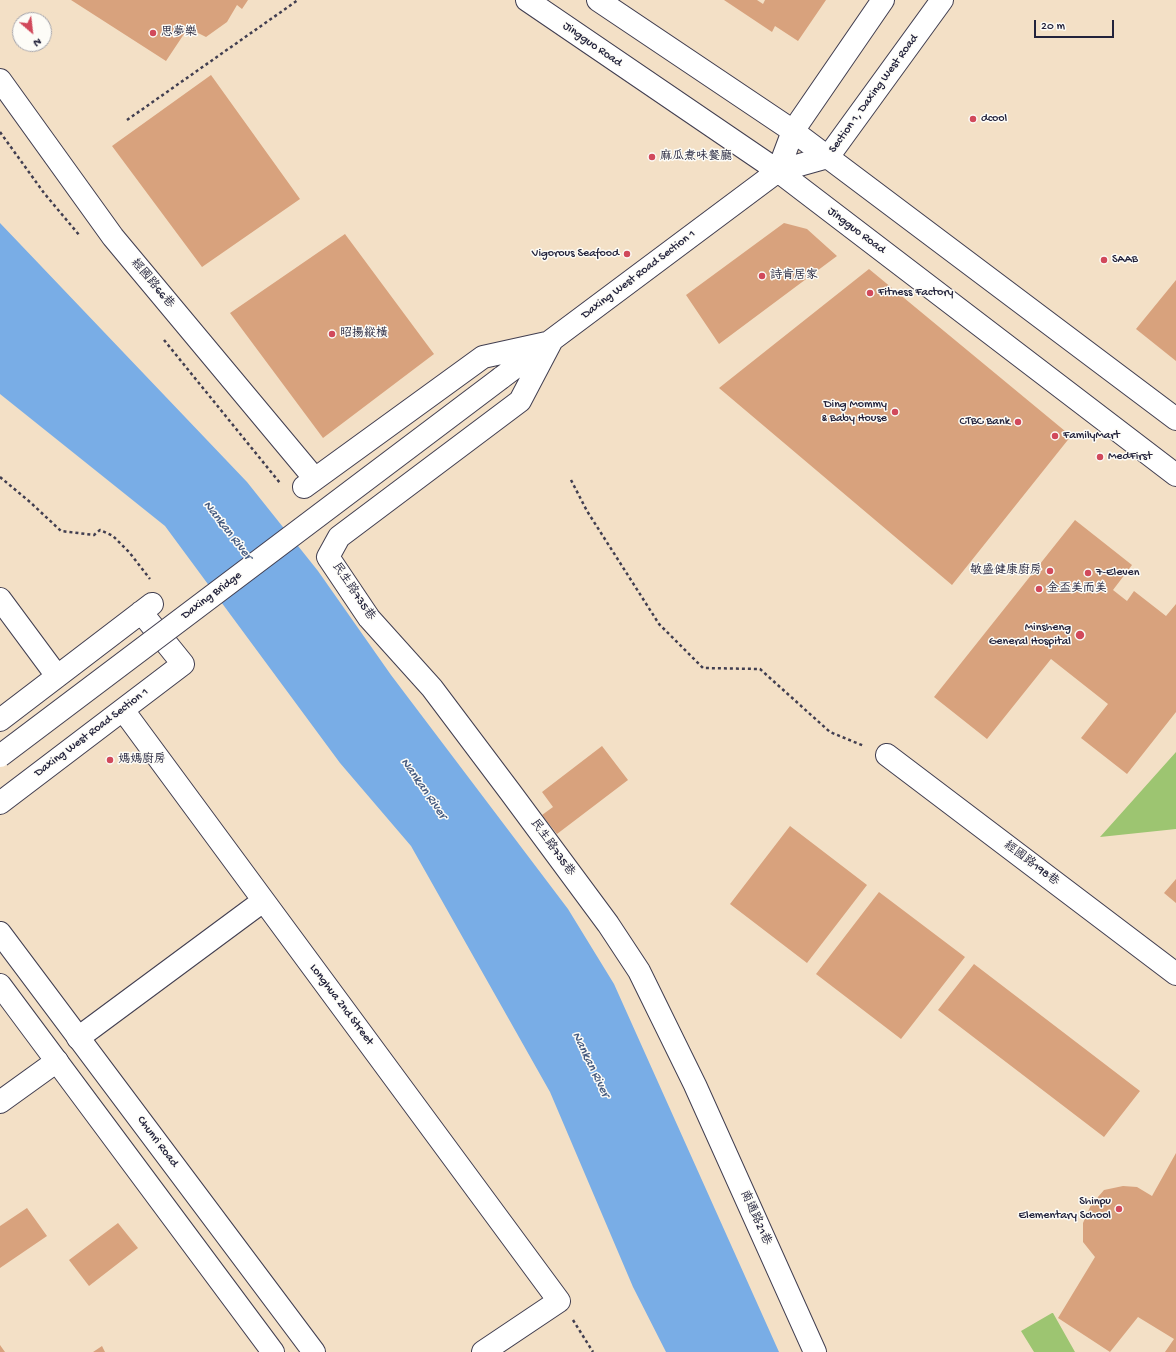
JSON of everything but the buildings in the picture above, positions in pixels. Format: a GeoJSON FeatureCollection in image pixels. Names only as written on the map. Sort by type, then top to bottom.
{"type":"FeatureCollection","features":[{"type":"Feature","properties":{"kind":"street","name":"Jingguo Road"},"geometry":{"type":"LineString","coordinates":[[527,0],[778,171],[1176,476]]}},
{"type":"Feature","properties":{"kind":"street"},"geometry":{"type":"LineString","coordinates":[[598,0],[793,131],[1176,419]]}},
{"type":"Feature","properties":{"kind":"street"},"geometry":{"type":"LineString","coordinates":[[778,171],[793,131],[883,0]]}},
{"type":"Feature","properties":{"kind":"street","name":"Section 1, Daxing West Road"},"geometry":{"type":"LineString","coordinates":[[778,171],[828,157],[942,0]]}},
{"type":"Feature","properties":{"kind":"street","name":"經國路66巷"},"geometry":{"type":"LineString","coordinates":[[0,80],[113,237],[310,483],[483,357],[551,342]]}},
{"type":"Feature","properties":{"kind":"street","name":"Daxing West Road Section 1"},"geometry":{"type":"LineString","coordinates":[[501,378],[778,171]]}},
{"type":"Feature","properties":{"kind":"street","name":"民生路735巷"},"geometry":{"type":"LineString","coordinates":[[551,342],[520,401],[339,537],[328,556],[369,618],[432,688],[608,924],[639,971],[695,1084]]}},
{"type":"Feature","properties":{"kind":"street","name":"Daxing Bridge"},"geometry":{"type":"LineString","coordinates":[[0,756],[501,378]]}},
{"type":"Feature","properties":{"kind":"street"},"geometry":{"type":"LineString","coordinates":[[0,599],[57,676]]}},
{"type":"Feature","properties":{"kind":"street"},"geometry":{"type":"LineString","coordinates":[[0,720],[57,676],[149,600]]}},
{"type":"Feature","properties":{"kind":"street","name":"Daxing West Road Section 1"},"geometry":{"type":"LineString","coordinates":[[0,803],[183,664],[149,600]]}},
{"type":"Feature","properties":{"kind":"street","name":"Longhua 2nd Street"},"geometry":{"type":"LineString","coordinates":[[123,710],[559,1301]]}},
{"type":"Feature","properties":{"kind":"street","name":"經國路198巷"},"geometry":{"type":"LineString","coordinates":[[886,755],[1176,974]]}},
{"type":"Feature","properties":{"kind":"street"},"geometry":{"type":"LineString","coordinates":[[78,1038],[263,901]]}},
{"type":"Feature","properties":{"kind":"street","name":"Chunri Road"},"geometry":{"type":"LineString","coordinates":[[0,932],[314,1352]]}},
{"type":"Feature","properties":{"kind":"street"},"geometry":{"type":"LineString","coordinates":[[0,985],[273,1352]]}},
{"type":"Feature","properties":{"kind":"street"},"geometry":{"type":"LineString","coordinates":[[0,1102],[57,1061]]}},
{"type":"Feature","properties":{"kind":"street","name":"南通路21巷"},"geometry":{"type":"LineString","coordinates":[[695,1084],[815,1352]]}},
{"type":"Feature","properties":{"kind":"street"},"geometry":{"type":"LineString","coordinates":[[483,1352],[559,1301]]}},
{"type":"Feature","properties":{"kind":"path"},"geometry":{"type":"LineString","coordinates":[[127,120],[298,0]]}},
{"type":"Feature","properties":{"kind":"path"},"geometry":{"type":"LineString","coordinates":[[0,132],[7,141]]}},
{"type":"Feature","properties":{"kind":"path"},"geometry":{"type":"LineString","coordinates":[[0,477],[61,531],[94,535],[100,530],[113,536],[129,552],[149,600]]}},
{"type":"Feature","properties":{"kind":"path"},"geometry":{"type":"LineString","coordinates":[[571,480],[587,511],[659,624],[703,668],[760,669],[830,732],[886,755]]}},
{"type":"Feature","properties":{"kind":"path"},"geometry":{"type":"LineString","coordinates":[[559,1301],[593,1352]]}},
{"type":"Feature","properties":{"kind":"green space"},"geometry":{"type":"Polygon","coordinates":[[[1176,752],[1176,829],[1100,837],[1176,752]]]}},
{"type":"Feature","properties":{"kind":"green space"},"geometry":{"type":"Polygon","coordinates":[[[1052,1313],[1075,1352],[1034,1352],[1021,1331],[1052,1313]]]}},
{"type":"Feature","properties":{"kind":"water","name":"Nankan River"},"geometry":{"type":"Polygon","coordinates":[[[0,223],[247,482],[318,571],[391,675],[568,909],[614,984],[779,1352],[666,1352],[633,1287],[550,1092],[411,846],[340,763],[165,526],[0,394],[0,223]]]}},
{"type":"Feature","properties":{"kind":"place","name":"思夢樂"},"geometry":{"type":"Point","coordinates":[153,33]}},
{"type":"Feature","properties":{"kind":"place","name":"dcool"},"geometry":{"type":"Point","coordinates":[973,119]}},
{"type":"Feature","properties":{"kind":"place","name":"麻瓜煮味餐廳"},"geometry":{"type":"Point","coordinates":[652,157]}},
{"type":"Feature","properties":{"kind":"place","name":"Vigorous Seafood"},"geometry":{"type":"Point","coordinates":[627,254]}},
{"type":"Feature","properties":{"kind":"place","name":"SAAB"},"geometry":{"type":"Point","coordinates":[1104,260]}},
{"type":"Feature","properties":{"kind":"place","name":"詩肯居家"},"geometry":{"type":"Point","coordinates":[762,276]}},
{"type":"Feature","properties":{"kind":"place","name":"Fitness Factory"},"geometry":{"type":"Point","coordinates":[870,293]}},
{"type":"Feature","properties":{"kind":"place","name":"昭揚縱橫"},"geometry":{"type":"Point","coordinates":[332,334]}},
{"type":"Feature","properties":{"kind":"place","name":"Ding Mommy & Baby House"},"geometry":{"type":"Point","coordinates":[895,412]}},
{"type":"Feature","properties":{"kind":"place","name":"CTBC Bank"},"geometry":{"type":"Point","coordinates":[1018,422]}},
{"type":"Feature","properties":{"kind":"place","name":"FamilyMart"},"geometry":{"type":"Point","coordinates":[1055,436]}},
{"type":"Feature","properties":{"kind":"place","name":"MedFirst"},"geometry":{"type":"Point","coordinates":[1100,457]}},
{"type":"Feature","properties":{"kind":"place","name":"敏盛健康廚房"},"geometry":{"type":"Point","coordinates":[1050,571]}},
{"type":"Feature","properties":{"kind":"place","name":"7-Eleven"},"geometry":{"type":"Point","coordinates":[1088,573]}},
{"type":"Feature","properties":{"kind":"place","name":"金盃美而美"},"geometry":{"type":"Point","coordinates":[1039,589]}},
{"type":"Feature","properties":{"kind":"place","name":"Minsheng General Hospital"},"geometry":{"type":"Point","coordinates":[1080,635]}},
{"type":"Feature","properties":{"kind":"place","name":"媽媽廚房"},"geometry":{"type":"Point","coordinates":[110,760]}},
{"type":"Feature","properties":{"kind":"place","name":"Shinpu Elementary School"},"geometry":{"type":"Point","coordinates":[1119,1209]}}]}
